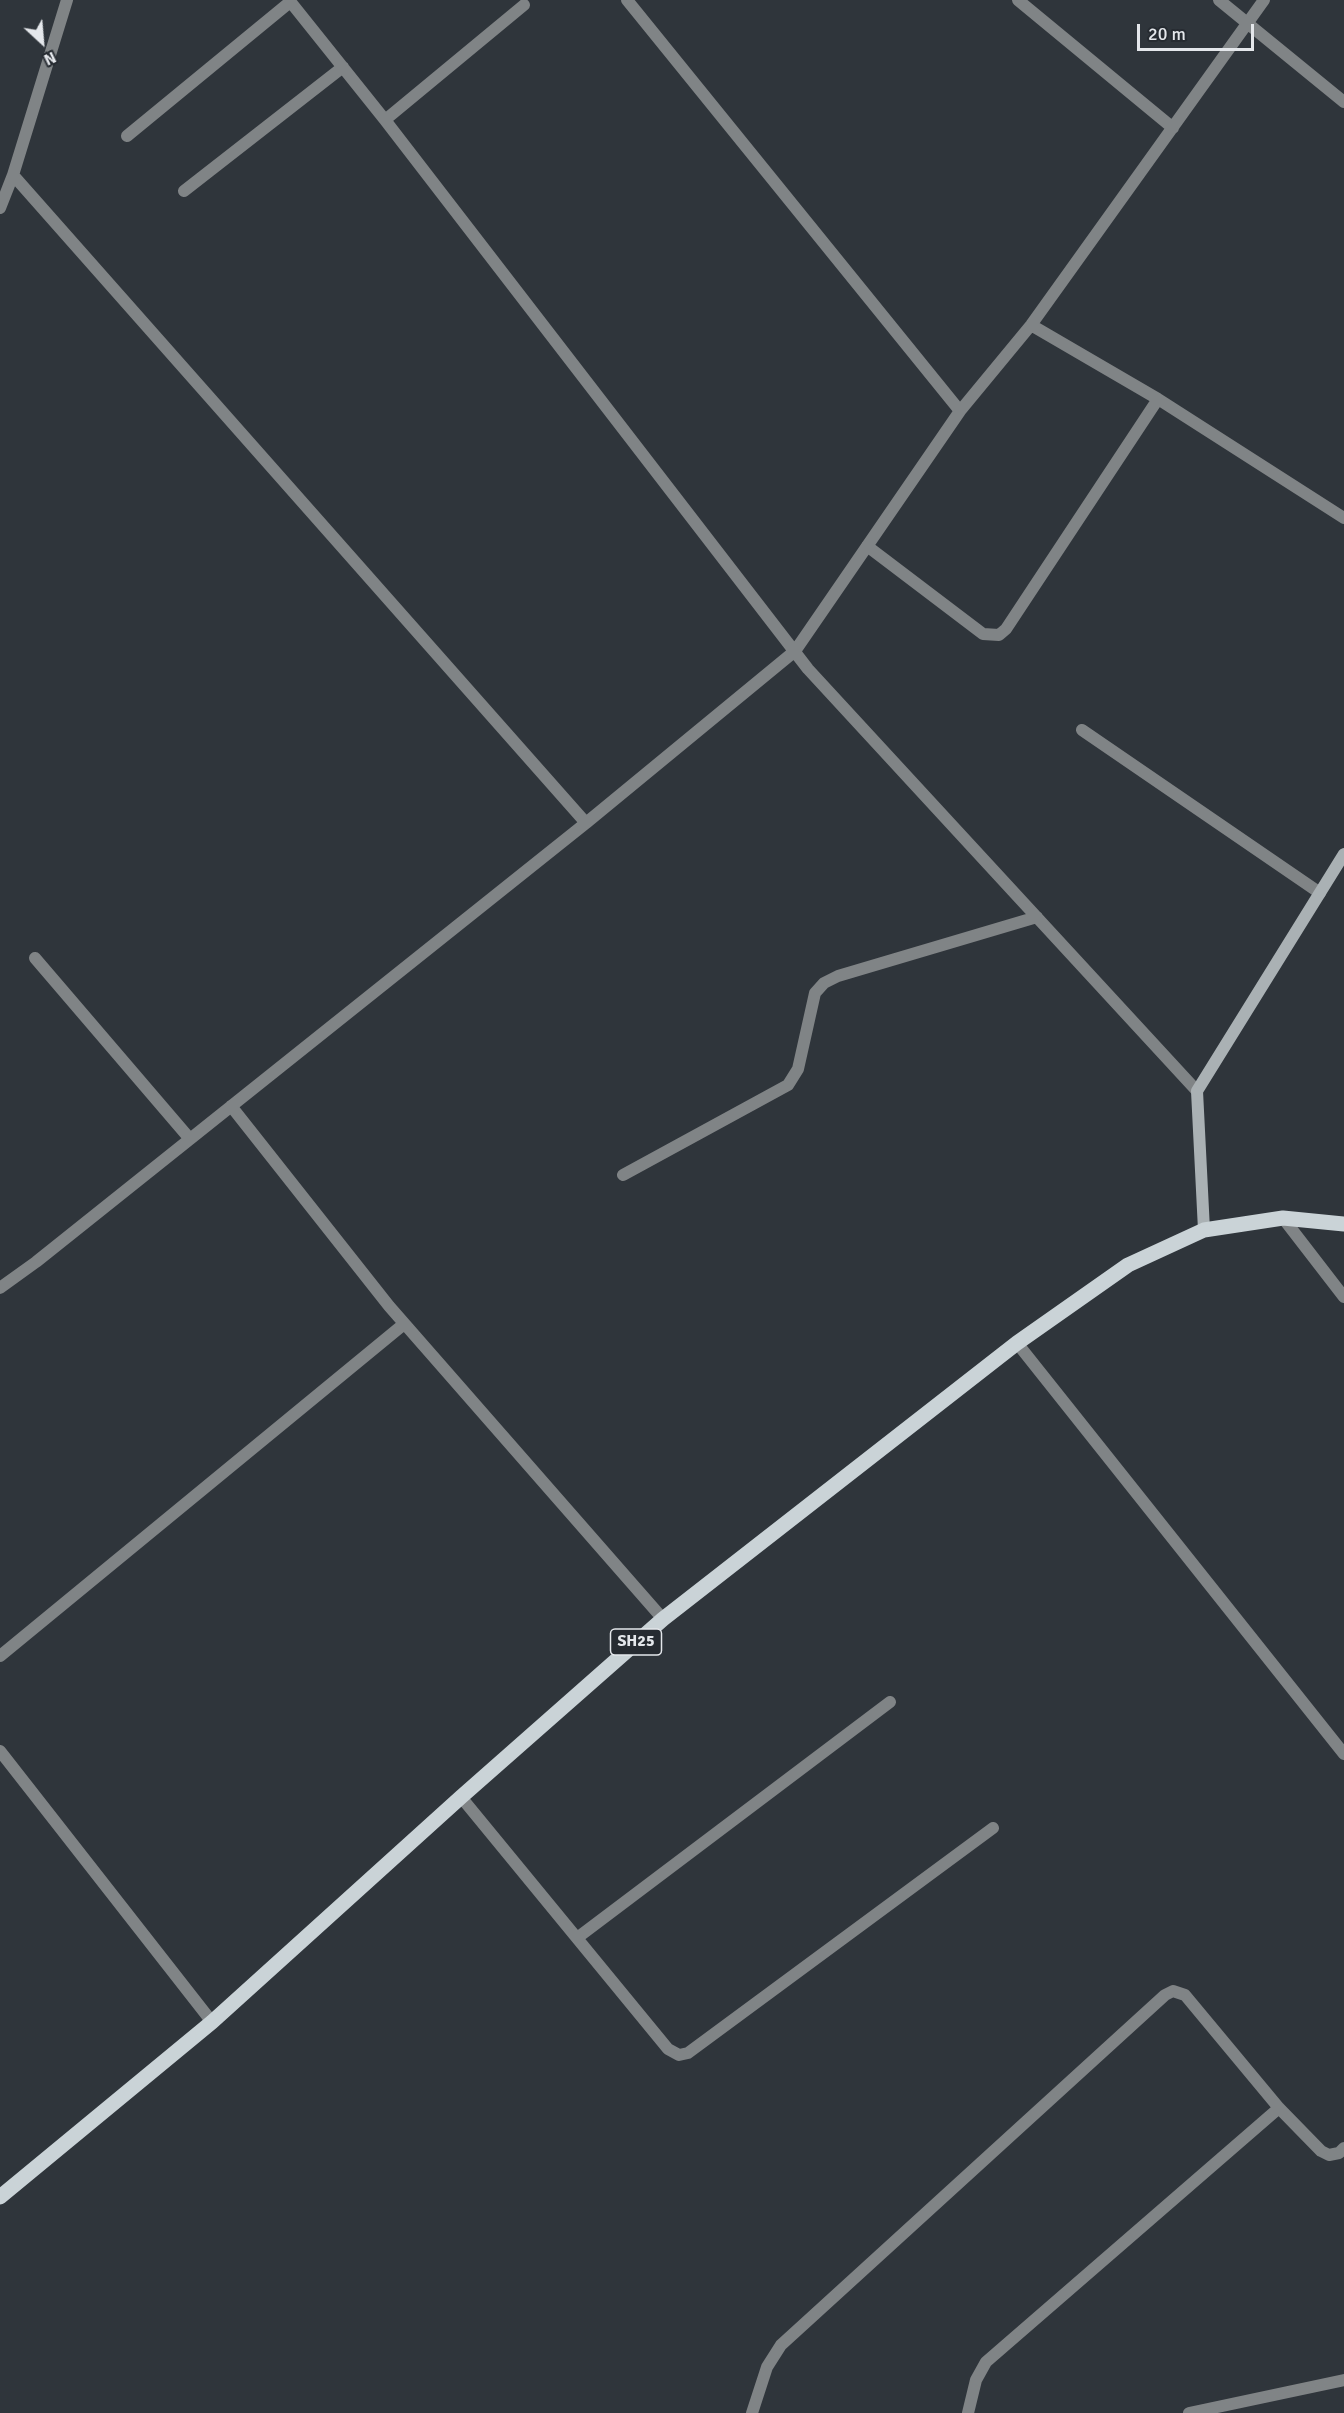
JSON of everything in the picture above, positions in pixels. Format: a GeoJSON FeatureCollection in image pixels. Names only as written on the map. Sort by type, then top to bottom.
{"type":"FeatureCollection","features":[{"type":"Feature","properties":{"kind":"main road","name":"SH25"},"geometry":{"type":"LineString","coordinates":[[0,2197],[212,2022],[461,1797],[663,1619],[1017,1343],[1128,1265],[1204,1230],[1283,1218],[1344,1224]]}},
{"type":"Feature","properties":{"kind":"street"},"geometry":{"type":"LineString","coordinates":[[0,208],[13,175],[67,0]]}},
{"type":"Feature","properties":{"kind":"street"},"geometry":{"type":"LineString","coordinates":[[627,0],[960,411]]}},
{"type":"Feature","properties":{"kind":"street"},"geometry":{"type":"LineString","coordinates":[[1018,0],[1173,128]]}},
{"type":"Feature","properties":{"kind":"street"},"geometry":{"type":"LineString","coordinates":[[1219,0],[1344,102]]}},
{"type":"Feature","properties":{"kind":"street"},"geometry":{"type":"LineString","coordinates":[[0,1288],[190,1140],[586,823],[795,651],[960,411],[1031,325],[1264,0]]}},
{"type":"Feature","properties":{"kind":"street"},"geometry":{"type":"LineString","coordinates":[[128,136],[290,1],[385,120],[808,669],[1197,1091]]}},
{"type":"Feature","properties":{"kind":"street"},"geometry":{"type":"LineString","coordinates":[[385,120],[524,5]]}},
{"type":"Feature","properties":{"kind":"street"},"geometry":{"type":"LineString","coordinates":[[184,191],[343,67]]}},
{"type":"Feature","properties":{"kind":"street"},"geometry":{"type":"LineString","coordinates":[[13,175],[586,823]]}},
{"type":"Feature","properties":{"kind":"street"},"geometry":{"type":"LineString","coordinates":[[1031,325],[1158,399],[1344,518]]}},
{"type":"Feature","properties":{"kind":"street"},"geometry":{"type":"LineString","coordinates":[[867,546],[983,633],[999,635],[1006,630],[1158,399]]}},
{"type":"Feature","properties":{"kind":"street"},"geometry":{"type":"LineString","coordinates":[[1082,730],[1320,893]]}},
{"type":"Feature","properties":{"kind":"street"},"geometry":{"type":"LineString","coordinates":[[1204,1230],[1197,1091],[1344,854]]}},
{"type":"Feature","properties":{"kind":"street"},"geometry":{"type":"LineString","coordinates":[[623,1175],[788,1085],[798,1069],[815,993],[824,983],[838,976],[1037,917]]}},
{"type":"Feature","properties":{"kind":"street"},"geometry":{"type":"LineString","coordinates":[[35,958],[190,1140]]}},
{"type":"Feature","properties":{"kind":"street"},"geometry":{"type":"LineString","coordinates":[[231,1106],[404,1324],[663,1619]]}},
{"type":"Feature","properties":{"kind":"street"},"geometry":{"type":"LineString","coordinates":[[1283,1218],[1344,1297]]}},
{"type":"Feature","properties":{"kind":"street"},"geometry":{"type":"LineString","coordinates":[[0,1656],[404,1324]]}},
{"type":"Feature","properties":{"kind":"street"},"geometry":{"type":"LineString","coordinates":[[1017,1343],[1344,1754]]}},
{"type":"Feature","properties":{"kind":"street"},"geometry":{"type":"LineString","coordinates":[[577,1938],[890,1702]]}},
{"type":"Feature","properties":{"kind":"street"},"geometry":{"type":"LineString","coordinates":[[0,1750],[212,2022]]}},
{"type":"Feature","properties":{"kind":"street"},"geometry":{"type":"LineString","coordinates":[[461,1797],[668,2049],[679,2055],[688,2053],[993,1828]]}},
{"type":"Feature","properties":{"kind":"street"},"geometry":{"type":"LineString","coordinates":[[752,2413],[767,2367],[781,2346],[1165,1995],[1173,1991],[1185,1995],[1279,2108],[1321,2151],[1329,2155],[1339,2153],[1344,2148]]}},
{"type":"Feature","properties":{"kind":"street"},"geometry":{"type":"LineString","coordinates":[[968,2413],[976,2380],[986,2362],[1279,2108]]}},
{"type":"Feature","properties":{"kind":"street"},"geometry":{"type":"LineString","coordinates":[[1189,2413],[1344,2380]]}}]}
